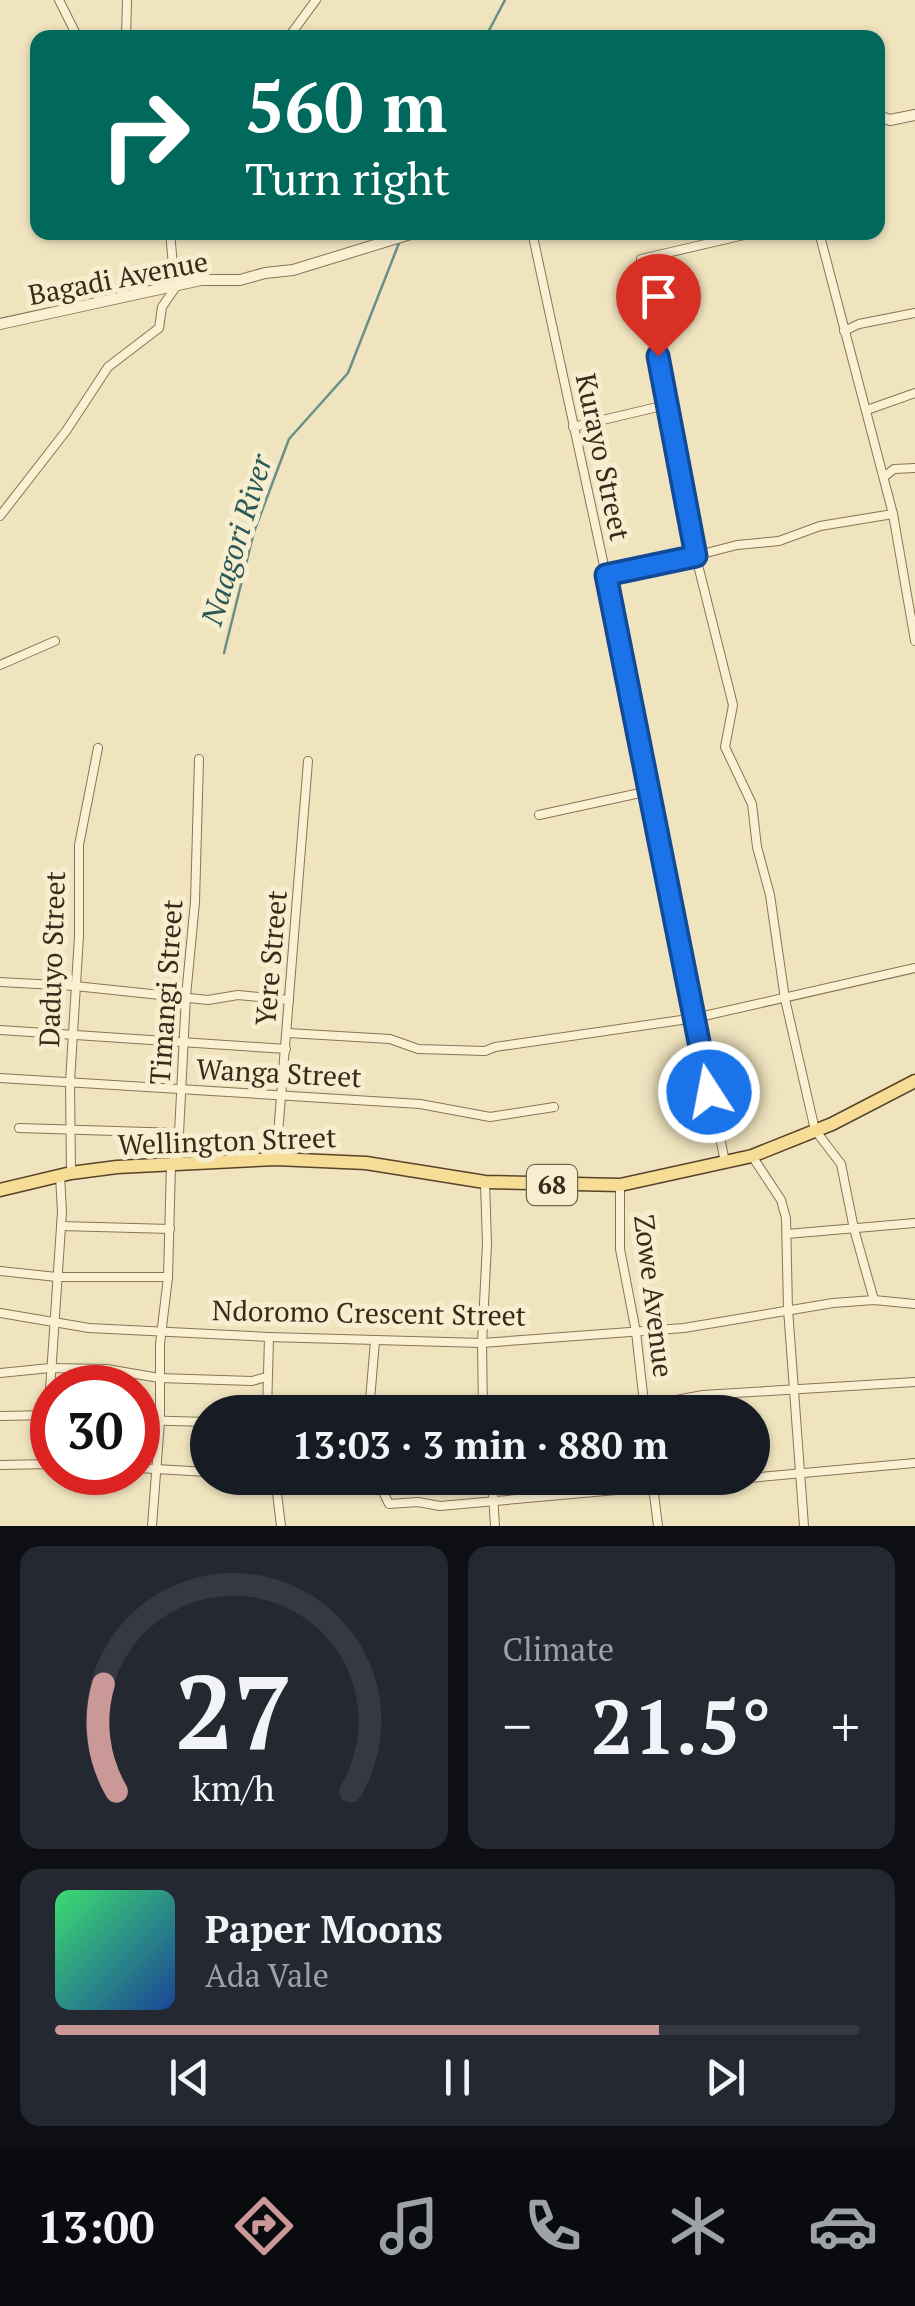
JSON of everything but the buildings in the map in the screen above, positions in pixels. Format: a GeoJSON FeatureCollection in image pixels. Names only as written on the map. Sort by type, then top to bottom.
{"type":"FeatureCollection","features":[{"type":"Feature","properties":{"kind":"main road","name":"Wellington Street"},"geometry":{"type":"LineString","coordinates":[[0,1190],[66,1174],[276,1159],[366,1163],[484,1182],[620,1185],[752,1156],[869,1107],[915,1081]]}},
{"type":"Feature","properties":{"kind":"street"},"geometry":{"type":"LineString","coordinates":[[58,0],[74,30]]}},
{"type":"Feature","properties":{"kind":"street"},"geometry":{"type":"LineString","coordinates":[[126,30],[127,0]]}},
{"type":"Feature","properties":{"kind":"street"},"geometry":{"type":"LineString","coordinates":[[294,30],[316,0]]}},
{"type":"Feature","properties":{"kind":"street"},"geometry":{"type":"LineString","coordinates":[[885,118],[915,114]]}},
{"type":"Feature","properties":{"kind":"street"},"geometry":{"type":"LineString","coordinates":[[0,516],[66,432],[108,367],[158,328],[162,308],[174,288],[171,240]]}},
{"type":"Feature","properties":{"kind":"street","name":"Bagadi Avenue"},"geometry":{"type":"LineString","coordinates":[[0,324],[201,280],[240,280],[293,270],[392,240]]}},
{"type":"Feature","properties":{"kind":"street","name":"Kurayo Street"},"geometry":{"type":"LineString","coordinates":[[534,240],[725,1162]]}},
{"type":"Feature","properties":{"kind":"street"},"geometry":{"type":"LineString","coordinates":[[723,240],[642,259],[654,294],[656,345],[696,556],[733,705],[725,748],[752,804],[785,999],[815,1130],[840,1164],[874,1300]]}},
{"type":"Feature","properties":{"kind":"street"},"geometry":{"type":"LineString","coordinates":[[821,240],[893,514],[915,641]]}},
{"type":"Feature","properties":{"kind":"street"},"geometry":{"type":"LineString","coordinates":[[844,331],[915,312]]}},
{"type":"Feature","properties":{"kind":"street"},"geometry":{"type":"LineString","coordinates":[[867,410],[915,392]]}},
{"type":"Feature","properties":{"kind":"street"},"geometry":{"type":"LineString","coordinates":[[573,428],[666,406]]}},
{"type":"Feature","properties":{"kind":"street"},"geometry":{"type":"LineString","coordinates":[[884,477],[894,469],[915,468]]}},
{"type":"Feature","properties":{"kind":"street"},"geometry":{"type":"LineString","coordinates":[[606,575],[737,545],[778,541],[820,526],[893,514]]}},
{"type":"Feature","properties":{"kind":"street"},"geometry":{"type":"LineString","coordinates":[[0,666],[55,641]]}},
{"type":"Feature","properties":{"kind":"street","name":"Daduyo Street"},"geometry":{"type":"LineString","coordinates":[[50,1365],[70,1130],[71,1034],[80,936],[79,845],[98,748]]}},
{"type":"Feature","properties":{"kind":"street","name":"Timangi Street"},"geometry":{"type":"LineString","coordinates":[[160,1366],[168,1276],[170,1165],[178,1152],[198,850],[198,759]]}},
{"type":"Feature","properties":{"kind":"street","name":"Yere Street"},"geometry":{"type":"LineString","coordinates":[[276,1159],[308,761]]}},
{"type":"Feature","properties":{"kind":"street"},"geometry":{"type":"LineString","coordinates":[[539,815],[649,794]]}},
{"type":"Feature","properties":{"kind":"street"},"geometry":{"type":"LineString","coordinates":[[288,1033],[390,1040],[418,1049],[485,1052],[496,1047],[695,1018],[915,968]]}},
{"type":"Feature","properties":{"kind":"street"},"geometry":{"type":"LineString","coordinates":[[0,982],[208,1000],[238,995],[289,1000]]}},
{"type":"Feature","properties":{"kind":"street"},"geometry":{"type":"LineString","coordinates":[[0,1030],[286,1049]]}},
{"type":"Feature","properties":{"kind":"street","name":"Wanga Street"},"geometry":{"type":"LineString","coordinates":[[0,1078],[420,1104],[490,1117],[554,1107]]}},
{"type":"Feature","properties":{"kind":"street"},"geometry":{"type":"LineString","coordinates":[[19,1128],[179,1133]]}},
{"type":"Feature","properties":{"kind":"street"},"geometry":{"type":"LineString","coordinates":[[752,1156],[781,1200],[788,1234],[788,1310],[804,1526]]}},
{"type":"Feature","properties":{"kind":"street"},"geometry":{"type":"LineString","coordinates":[[483,1395],[487,1244],[484,1182]]}},
{"type":"Feature","properties":{"kind":"street","name":"Zowe Avenue"},"geometry":{"type":"LineString","coordinates":[[620,1185],[620,1249],[643,1395]]}},
{"type":"Feature","properties":{"kind":"street"},"geometry":{"type":"LineString","coordinates":[[788,1234],[915,1223]]}},
{"type":"Feature","properties":{"kind":"street"},"geometry":{"type":"LineString","coordinates":[[61,1226],[170,1230]]}},
{"type":"Feature","properties":{"kind":"street"},"geometry":{"type":"LineString","coordinates":[[0,1272],[168,1276]]}},
{"type":"Feature","properties":{"kind":"street","name":"Ndoromo Crescent Street"},"geometry":{"type":"LineString","coordinates":[[0,1312],[88,1328],[163,1329],[269,1338],[482,1343],[712,1324],[874,1300],[915,1304]]}},
{"type":"Feature","properties":{"kind":"street"},"geometry":{"type":"LineString","coordinates":[[267,1395],[269,1338]]}},
{"type":"Feature","properties":{"kind":"street"},"geometry":{"type":"LineString","coordinates":[[370,1395],[375,1340]]}},
{"type":"Feature","properties":{"kind":"street"},"geometry":{"type":"LineString","coordinates":[[0,1373],[30,1370]]}},
{"type":"Feature","properties":{"kind":"street"},"geometry":{"type":"LineString","coordinates":[[160,1378],[252,1381],[266,1377]]}},
{"type":"Feature","properties":{"kind":"street"},"geometry":{"type":"LineString","coordinates":[[703,1395],[915,1382]]}},
{"type":"Feature","properties":{"kind":"street"},"geometry":{"type":"LineString","coordinates":[[0,1416],[30,1415]]}},
{"type":"Feature","properties":{"kind":"street"},"geometry":{"type":"LineString","coordinates":[[160,1420],[190,1421]]}},
{"type":"Feature","properties":{"kind":"street"},"geometry":{"type":"LineString","coordinates":[[0,1465],[30,1464]]}},
{"type":"Feature","properties":{"kind":"street"},"geometry":{"type":"LineString","coordinates":[[770,1476],[915,1464]]}},
{"type":"Feature","properties":{"kind":"street"},"geometry":{"type":"LineString","coordinates":[[160,1467],[190,1470]]}},
{"type":"Feature","properties":{"kind":"street","name":"Timangi Street"},"geometry":{"type":"LineString","coordinates":[[152,1526],[154,1495]]}},
{"type":"Feature","properties":{"kind":"street"},"geometry":{"type":"LineString","coordinates":[[277,1495],[281,1526]]}},
{"type":"Feature","properties":{"kind":"street"},"geometry":{"type":"LineString","coordinates":[[384,1495],[389,1504],[418,1502],[440,1506],[544,1495]]}},
{"type":"Feature","properties":{"kind":"street"},"geometry":{"type":"LineString","coordinates":[[493,1495],[495,1526]]}},
{"type":"Feature","properties":{"kind":"street"},"geometry":{"type":"LineString","coordinates":[[654,1495],[658,1526]]}},
{"type":"Feature","properties":{"kind":"waterway","name":"Naagori River"},"geometry":{"type":"LineString","coordinates":[[489,30],[505,0]]}},
{"type":"Feature","properties":{"kind":"waterway","name":"Naagori River"},"geometry":{"type":"LineString","coordinates":[[224,653],[254,532],[289,439],[348,373],[399,243]]}},
{"type":"Feature","properties":{"kind":"route"},"geometry":{"type":"LineString","coordinates":[[658,356],[696,556],[606,575],[709,1092]]}}]}
